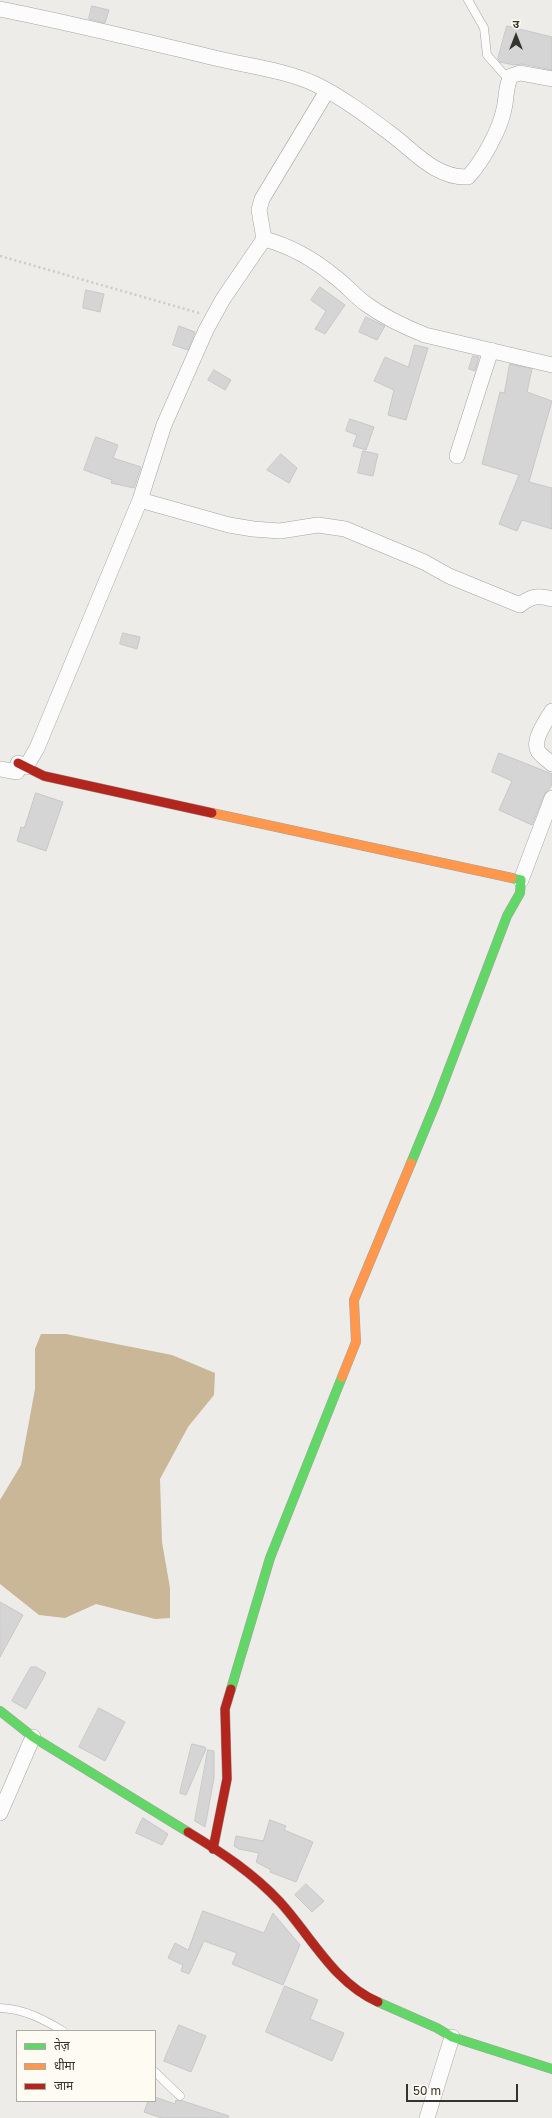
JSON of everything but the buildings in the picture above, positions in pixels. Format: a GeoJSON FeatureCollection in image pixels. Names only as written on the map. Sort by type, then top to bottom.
{"type":"FeatureCollection","features":[{"type":"Feature","properties":{"kind":"street"},"geometry":{"type":"LineString","coordinates":[[0,9],[260,67],[306,81],[327,91],[372,120],[398,139],[423,161],[453,176],[468,177],[474,171],[502,121],[511,76],[520,73],[552,79]]}},
{"type":"Feature","properties":{"kind":"street"},"geometry":{"type":"LineString","coordinates":[[18,764],[26,767],[37,748],[140,500],[164,425],[213,318],[223,299],[264,239],[259,210],[262,199],[327,91]]}},
{"type":"Feature","properties":{"kind":"street"},"geometry":{"type":"LineString","coordinates":[[264,239],[284,245],[306,255],[334,276],[366,304],[408,328],[425,335],[552,365]]}},
{"type":"Feature","properties":{"kind":"street"},"geometry":{"type":"LineString","coordinates":[[457,456],[491,350]]}},
{"type":"Feature","properties":{"kind":"street"},"geometry":{"type":"LineString","coordinates":[[140,500],[229,526],[280,531],[318,525],[345,529],[424,562],[449,576],[472,584],[514,603],[520,605],[528,599],[538,596],[552,599]]}},
{"type":"Feature","properties":{"kind":"street"},"geometry":{"type":"LineString","coordinates":[[552,711],[536,740],[536,747],[539,753],[552,764]]}},
{"type":"Feature","properties":{"kind":"street"},"geometry":{"type":"LineString","coordinates":[[0,769],[17,772],[18,764]]}},
{"type":"Feature","properties":{"kind":"street"},"geometry":{"type":"LineString","coordinates":[[18,764],[44,776],[521,880]]}},
{"type":"Feature","properties":{"kind":"street"},"geometry":{"type":"LineString","coordinates":[[212,1849],[227,1779],[225,1709],[270,1558],[356,1342],[354,1300],[437,1100],[507,916],[520,893],[521,880],[552,798]]}},
{"type":"Feature","properties":{"kind":"street"},"geometry":{"type":"LineString","coordinates":[[0,1711],[33,1737],[106,1780],[212,1849],[230,1858],[257,1879],[280,1902],[316,1945],[327,1962],[362,1995],[437,2028],[452,2037],[552,2069]]}},
{"type":"Feature","properties":{"kind":"street"},"geometry":{"type":"LineString","coordinates":[[0,1813],[33,1737]]}},
{"type":"Feature","properties":{"kind":"street"},"geometry":{"type":"LineString","coordinates":[[427,2118],[452,2037]]}},
{"type":"Feature","properties":{"kind":"lane"},"geometry":{"type":"LineString","coordinates":[[468,0],[484,28],[487,55],[509,80]]}},
{"type":"Feature","properties":{"kind":"lane"},"geometry":{"type":"LineString","coordinates":[[0,2008],[29,2013],[61,2030]]}},
{"type":"Feature","properties":{"kind":"lane"},"geometry":{"type":"LineString","coordinates":[[156,2073],[180,2096]]}},
{"type":"Feature","properties":{"kind":"path"},"geometry":{"type":"LineString","coordinates":[[0,256],[213,318]]}},
{"type":"Feature","properties":{"kind":"shaded area"},"geometry":{"type":"Polygon","coordinates":[[[41,1334],[66,1334],[172,1355],[215,1373],[214,1395],[188,1427],[160,1479],[162,1542],[170,1588],[170,1618],[155,1619],[96,1604],[65,1618],[39,1615],[0,1584],[0,1500],[21,1465],[35,1389],[35,1349],[41,1334]]]}},
{"type":"Feature","properties":{"kind":"traffic: fast"},"geometry":{"type":"LineString","coordinates":[[411,1163],[437,1100],[507,916],[520,893],[521,880],[512,878]]}},
{"type":"Feature","properties":{"kind":"traffic: fast"},"geometry":{"type":"LineString","coordinates":[[231,1689],[270,1558],[342,1377]]}},
{"type":"Feature","properties":{"kind":"traffic: fast"},"geometry":{"type":"LineString","coordinates":[[0,1711],[33,1737],[188,1832]]}},
{"type":"Feature","properties":{"kind":"traffic: fast"},"geometry":{"type":"LineString","coordinates":[[378,2002],[437,2028],[452,2037],[552,2069]]}},
{"type":"Feature","properties":{"kind":"traffic: slow"},"geometry":{"type":"LineString","coordinates":[[212,813],[512,878]]}},
{"type":"Feature","properties":{"kind":"traffic: slow"},"geometry":{"type":"LineString","coordinates":[[342,1377],[356,1342],[354,1300],[411,1163]]}},
{"type":"Feature","properties":{"kind":"traffic: jam"},"geometry":{"type":"LineString","coordinates":[[18,763],[44,776],[212,813]]}},
{"type":"Feature","properties":{"kind":"traffic: jam"},"geometry":{"type":"LineString","coordinates":[[213,1849],[227,1779],[225,1709],[231,1689]]}},
{"type":"Feature","properties":{"kind":"traffic: jam"},"geometry":{"type":"LineString","coordinates":[[188,1832],[248,1872],[270,1891],[336,1971],[362,1994],[378,2002]]}}]}
